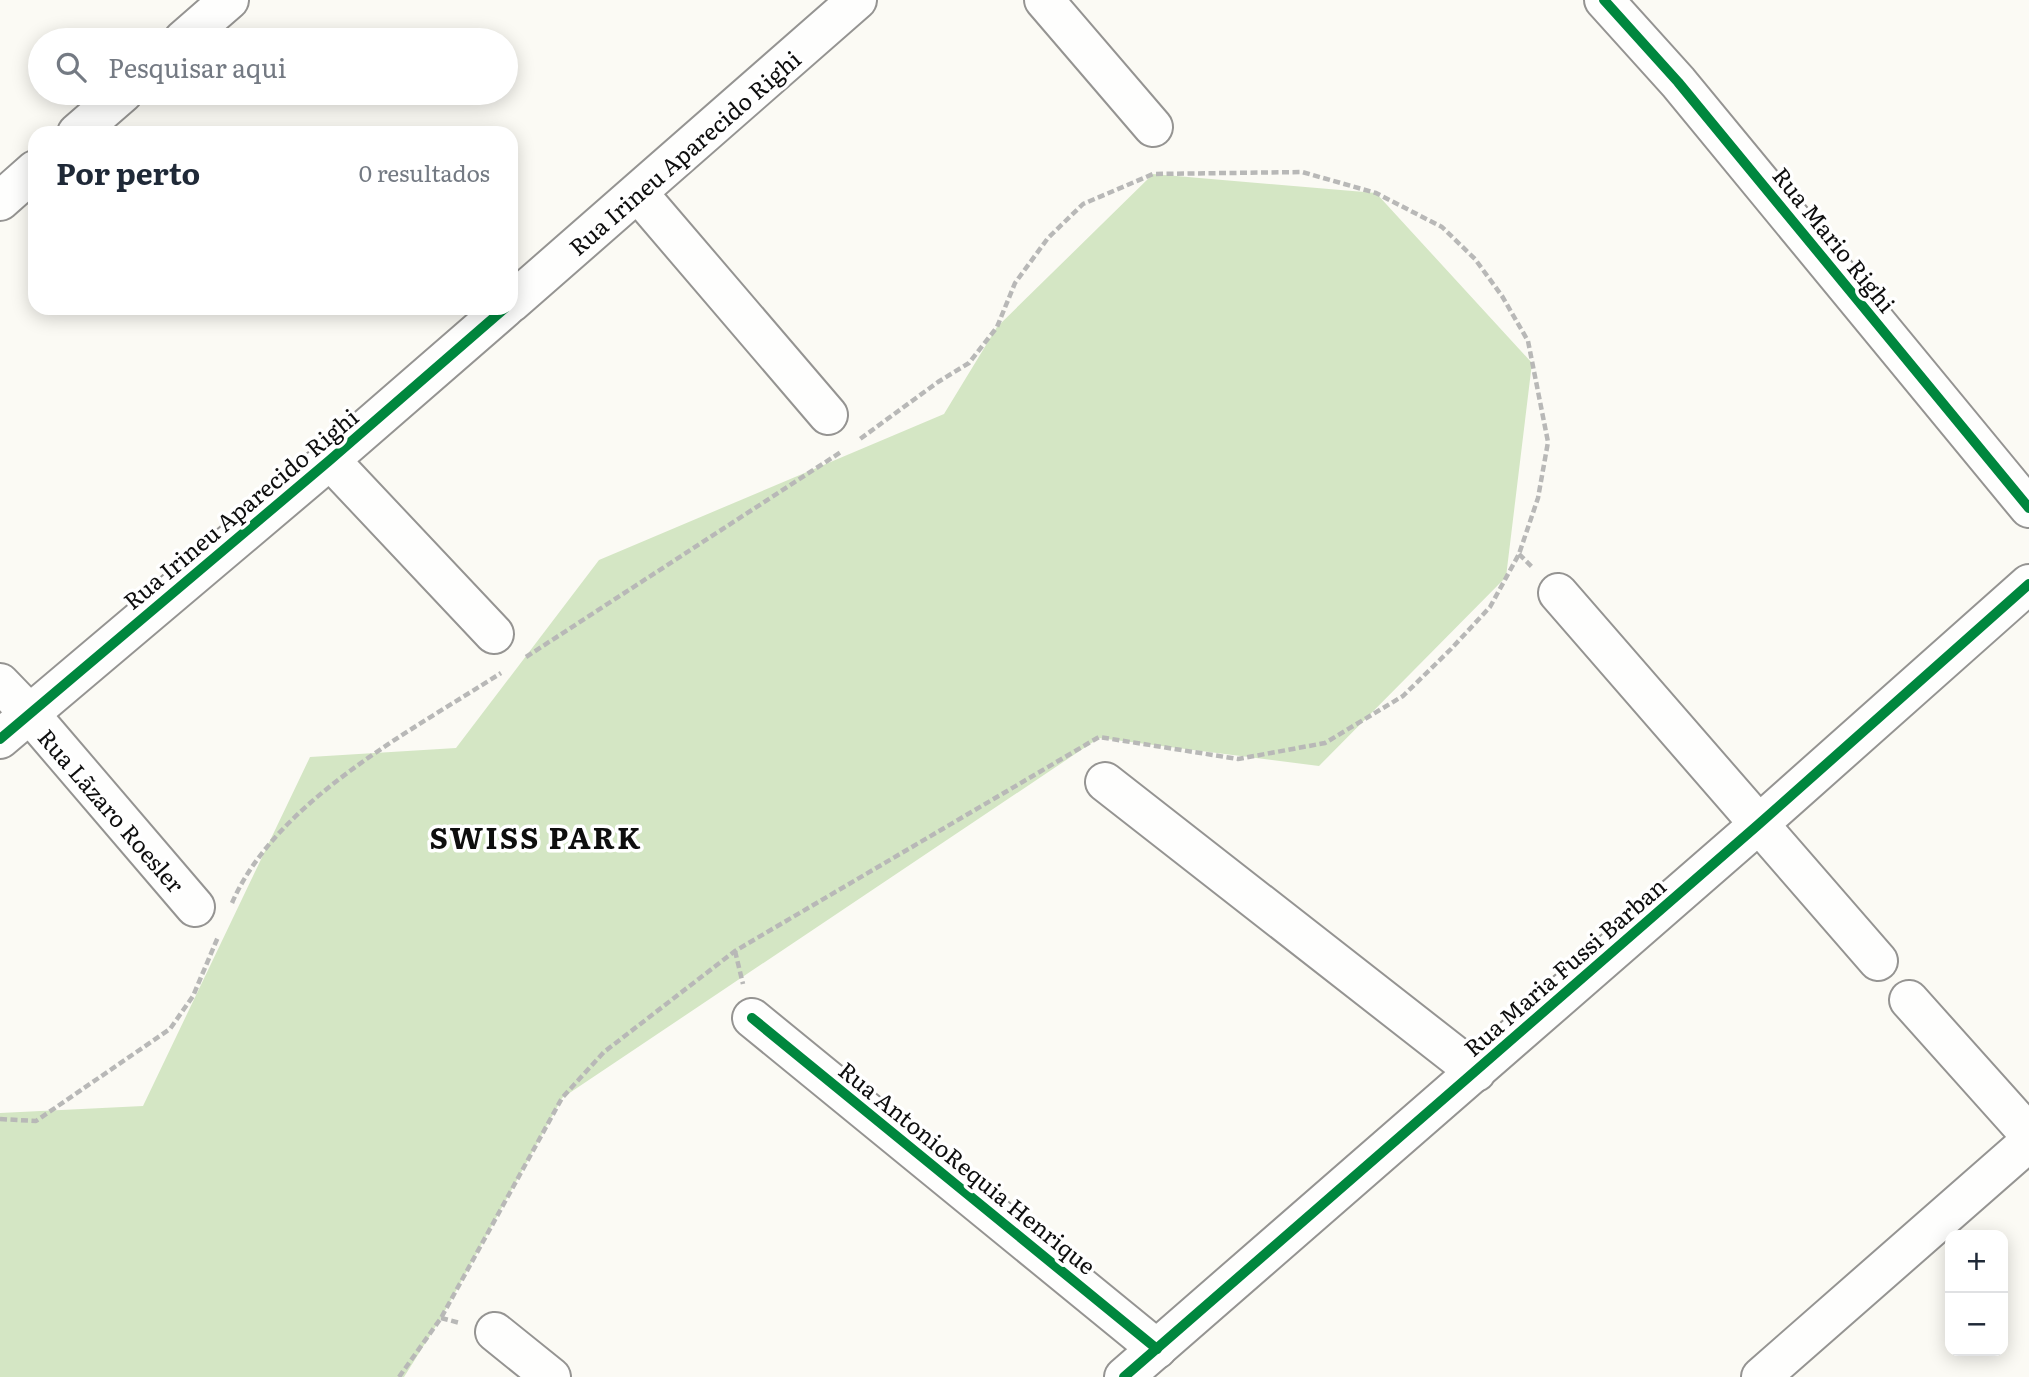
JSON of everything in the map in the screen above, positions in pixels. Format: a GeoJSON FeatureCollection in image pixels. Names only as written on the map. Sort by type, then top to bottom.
{"type":"FeatureCollection","features":[{"type":"Feature","properties":{"kind":"street"},"geometry":{"type":"LineString","coordinates":[[197,28],[229,0]]}},
{"type":"Feature","properties":{"kind":"street","name":"Rua Irineu Aparecido Righi"},"geometry":{"type":"LineString","coordinates":[[518,297],[857,0]]}},
{"type":"Feature","properties":{"kind":"street"},"geometry":{"type":"LineString","coordinates":[[1044,0],[1153,127]]}},
{"type":"Feature","properties":{"kind":"street","name":"Rua Mario Righi"},"geometry":{"type":"LineString","coordinates":[[1604,0],[1678,82],[2029,508]]}},
{"type":"Feature","properties":{"kind":"street"},"geometry":{"type":"LineString","coordinates":[[85,126],[109,105]]}},
{"type":"Feature","properties":{"kind":"street"},"geometry":{"type":"LineString","coordinates":[[0,201],[28,176]]}},
{"type":"Feature","properties":{"kind":"street"},"geometry":{"type":"LineString","coordinates":[[638,193],[828,415]]}},
{"type":"Feature","properties":{"kind":"street","name":"Rua Irineu Aparecido Righi"},"geometry":{"type":"LineString","coordinates":[[0,739],[497,315]]}},
{"type":"Feature","properties":{"kind":"street"},"geometry":{"type":"LineString","coordinates":[[330,460],[503,650]]}},
{"type":"Feature","properties":{"kind":"street","name":"Rua Maria Fussi Barban"},"geometry":{"type":"LineString","coordinates":[[1124,1377],[1476,1072],[2029,584]]}},
{"type":"Feature","properties":{"kind":"street"},"geometry":{"type":"LineString","coordinates":[[1559,593],[1878,961]]}},
{"type":"Feature","properties":{"kind":"street","name":"Rua Lãzaro Roesler"},"geometry":{"type":"LineString","coordinates":[[0,683],[214,918]]}},
{"type":"Feature","properties":{"kind":"street"},"geometry":{"type":"LineString","coordinates":[[1105,782],[1476,1072]]}},
{"type":"Feature","properties":{"kind":"street"},"geometry":{"type":"LineString","coordinates":[[1909,1000],[2029,1134]]}},
{"type":"Feature","properties":{"kind":"street","name":"Rua AntonioRequia Henrique"},"geometry":{"type":"LineString","coordinates":[[752,1018],[1157,1349]]}},
{"type":"Feature","properties":{"kind":"street"},"geometry":{"type":"LineString","coordinates":[[1761,1377],[2029,1142]]}},
{"type":"Feature","properties":{"kind":"street"},"geometry":{"type":"LineString","coordinates":[[495,1332],[551,1377]]}},
{"type":"Feature","properties":{"kind":"path"},"geometry":{"type":"LineString","coordinates":[[399,1377],[441,1318],[562,1098],[604,1052],[735,951],[1099,737],[1238,760],[1325,743],[1403,696],[1490,607],[1523,543],[1538,498],[1548,442],[1528,341],[1502,296],[1467,251],[1442,227],[1376,192],[1302,172],[1153,174],[1083,204],[1048,237],[1015,283],[997,327],[969,363],[938,382],[827,463],[523,659]]}},
{"type":"Feature","properties":{"kind":"path"},"geometry":{"type":"LineString","coordinates":[[0,1119],[36,1121],[170,1029],[193,996],[214,918],[266,849],[342,776],[503,650]]}},
{"type":"Feature","properties":{"kind":"green space"},"geometry":{"type":"Polygon","coordinates":[[[1153,174],[1376,193],[1532,363],[1506,577],[1319,766],[1099,738],[562,1098],[441,1318],[404,1377],[0,1377],[0,1113],[143,1106],[310,757],[456,748],[599,560],[944,414],[997,327],[1153,174]]]}},
{"type":"Feature","properties":{"kind":"cycle path"},"geometry":{"type":"LineString","coordinates":[[1604,0],[1678,82],[2029,508]]}},
{"type":"Feature","properties":{"kind":"cycle path"},"geometry":{"type":"LineString","coordinates":[[0,739],[497,315]]}},
{"type":"Feature","properties":{"kind":"cycle path"},"geometry":{"type":"LineString","coordinates":[[1124,1377],[1759,824],[2029,584]]}},
{"type":"Feature","properties":{"kind":"cycle path"},"geometry":{"type":"LineString","coordinates":[[752,1018],[1157,1349]]}},
{"type":"Feature","properties":{"kind":"district","name":"SWISS PARK"},"geometry":{"type":"Point","coordinates":[536,836]}}]}
